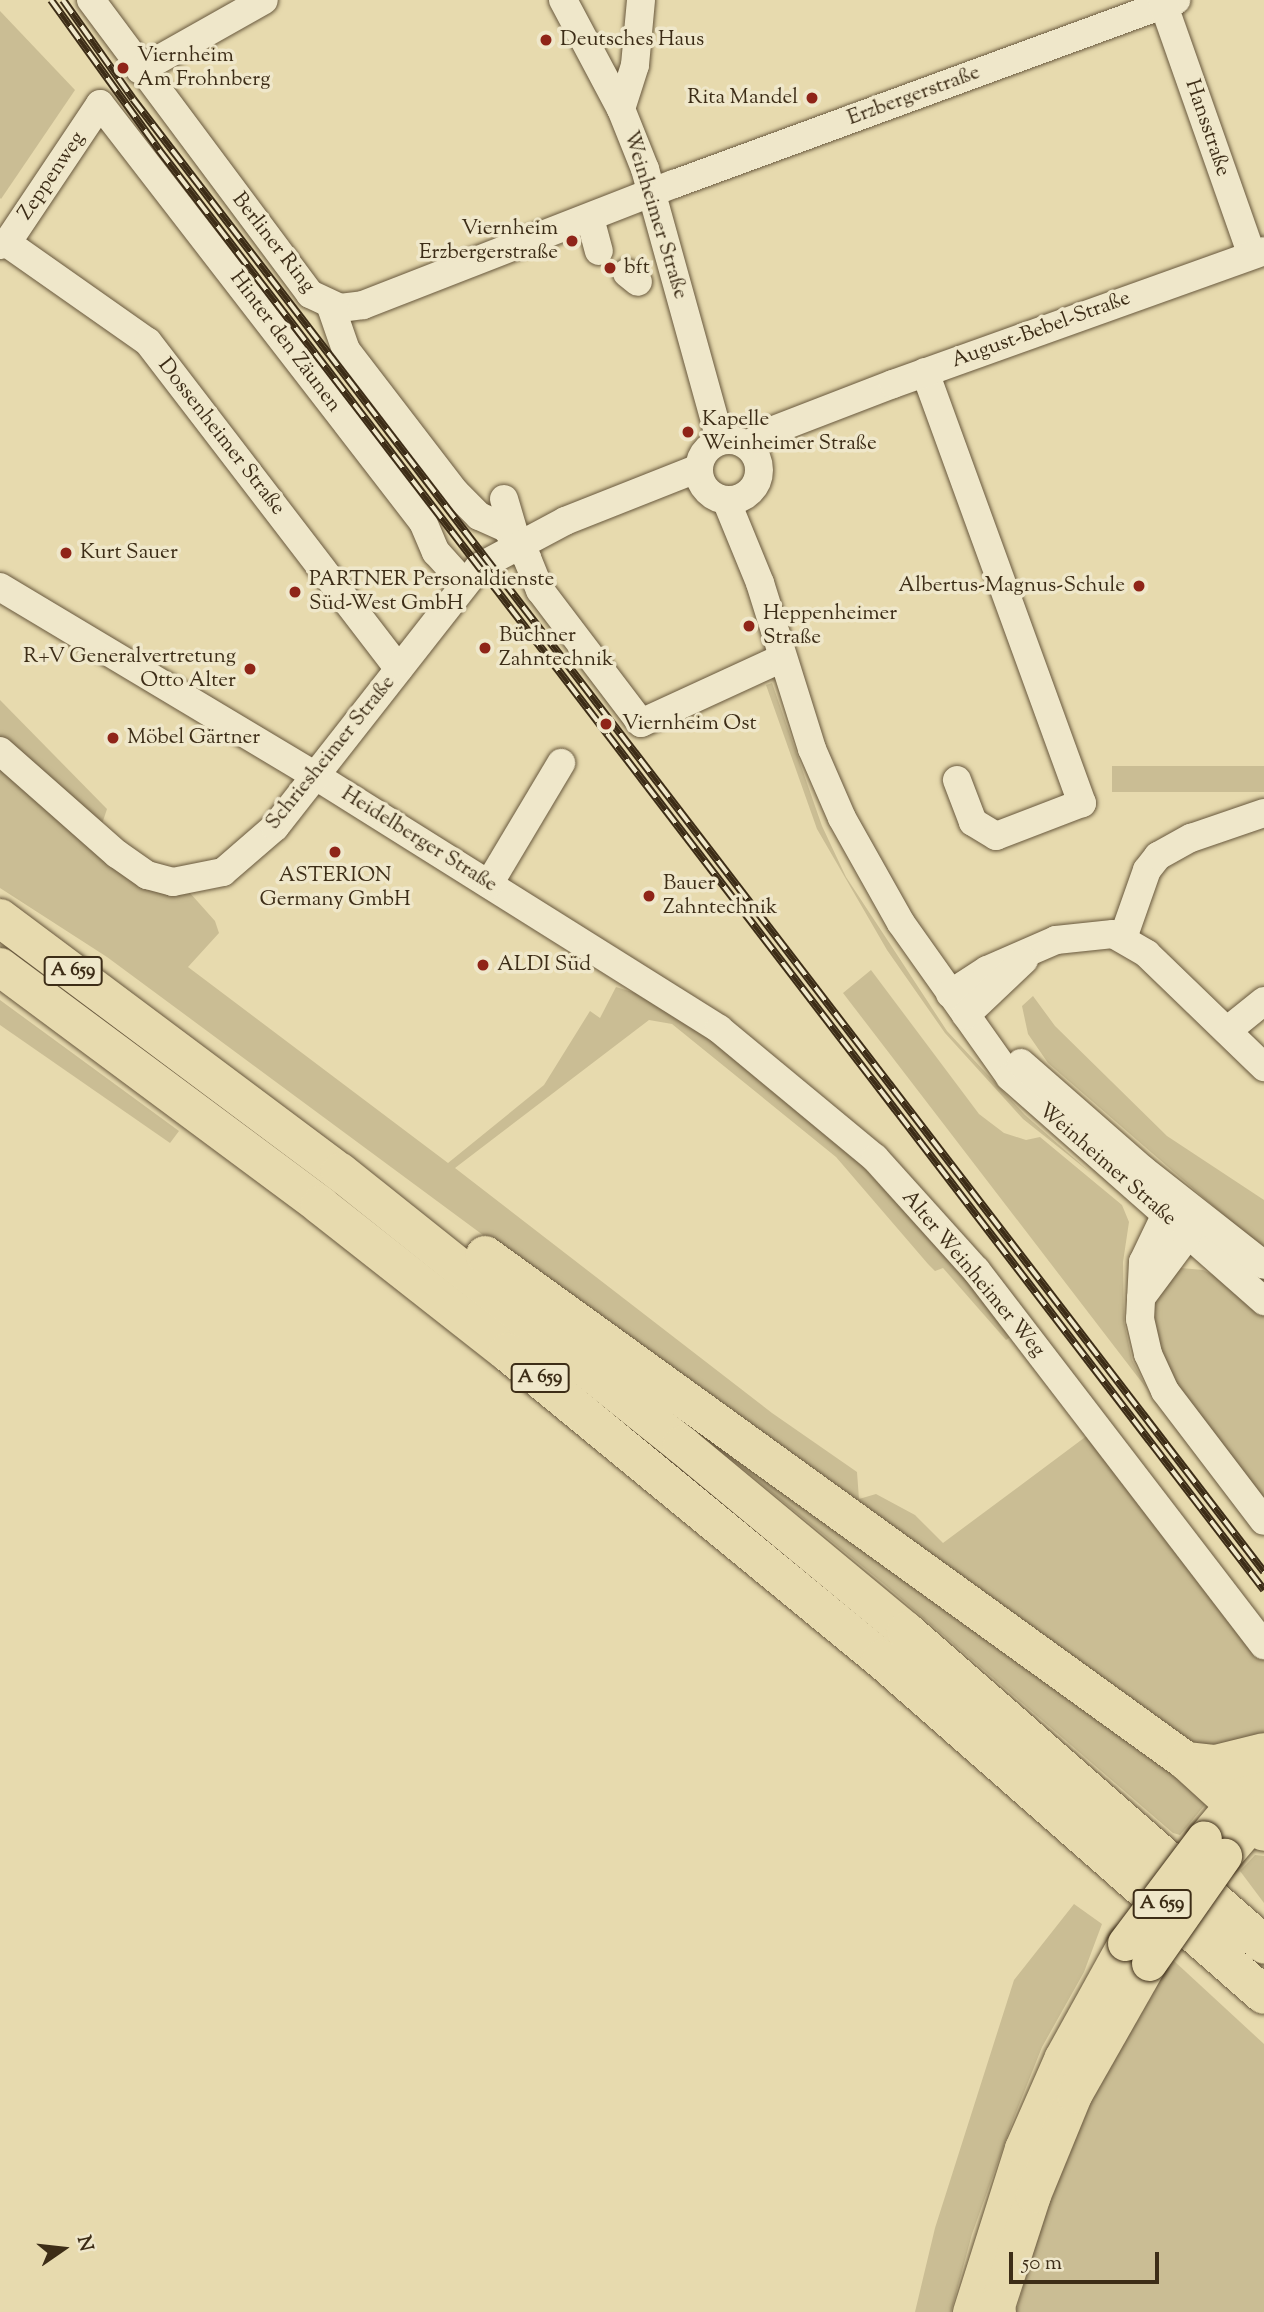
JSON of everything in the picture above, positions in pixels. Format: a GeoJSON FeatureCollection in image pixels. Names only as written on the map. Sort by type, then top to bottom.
{"type":"FeatureCollection","features":[{"type":"Feature","properties":{"kind":"highway","name":"A 659"},"geometry":{"type":"LineString","coordinates":[[0,918],[340,1172],[906,1631],[1264,1944]]}},
{"type":"Feature","properties":{"kind":"highway","name":"A 659"},"geometry":{"type":"LineString","coordinates":[[0,967],[320,1205],[550,1387],[881,1659],[1264,1995]]}},
{"type":"Feature","properties":{"kind":"highway"},"geometry":{"type":"LineString","coordinates":[[340,1172],[485,1255],[1186,1761],[1254,1816]]}},
{"type":"Feature","properties":{"kind":"highway"},"geometry":{"type":"LineString","coordinates":[[1186,1761],[1240,1761],[1264,1752]]}},
{"type":"Feature","properties":{"kind":"main road"},"geometry":{"type":"LineString","coordinates":[[990,2311],[1022,2148],[1062,2057],[1214,1847],[1254,1816],[1264,1768]]}},
{"type":"Feature","properties":{"kind":"street","name":"Berliner Ring"},"geometry":{"type":"LineString","coordinates":[[91,0],[140,70],[310,294],[331,307],[363,305],[652,194]]}},
{"type":"Feature","properties":{"kind":"street"},"geometry":{"type":"LineString","coordinates":[[140,70],[264,0]]}},
{"type":"Feature","properties":{"kind":"street","name":"Weinheimer Straße"},"geometry":{"type":"LineString","coordinates":[[563,0],[621,109],[652,194],[720,440]]}},
{"type":"Feature","properties":{"kind":"street"},"geometry":{"type":"LineString","coordinates":[[621,109],[635,65],[641,0]]}},
{"type":"Feature","properties":{"kind":"street","name":"Erzbergerstraße"},"geometry":{"type":"LineString","coordinates":[[652,194],[1167,2]]}},
{"type":"Feature","properties":{"kind":"street","name":"Hansstraße"},"geometry":{"type":"LineString","coordinates":[[1167,2],[1258,253]]}},
{"type":"Feature","properties":{"kind":"street","name":"Zeppenweg"},"geometry":{"type":"LineString","coordinates":[[3,244],[100,104]]}},
{"type":"Feature","properties":{"kind":"street","name":"Hinter den Zäunen"},"geometry":{"type":"LineString","coordinates":[[100,104],[423,522],[436,552],[464,583]]}},
{"type":"Feature","properties":{"kind":"street"},"geometry":{"type":"LineString","coordinates":[[590,218],[599,251]]}},
{"type":"Feature","properties":{"kind":"street","name":"Dossenheimer Straße"},"geometry":{"type":"LineString","coordinates":[[3,244],[148,342],[399,669]]}},
{"type":"Feature","properties":{"kind":"street","name":"August-Bebel-Straße"},"geometry":{"type":"LineString","coordinates":[[753,453],[818,413],[1258,253]]}},
{"type":"Feature","properties":{"kind":"street"},"geometry":{"type":"LineString","coordinates":[[331,307],[346,350],[455,492],[479,516],[506,528],[517,543]]}},
{"type":"Feature","properties":{"kind":"street"},"geometry":{"type":"LineString","coordinates":[[925,372],[1082,803],[996,836],[973,822],[957,780]]}},
{"type":"Feature","properties":{"kind":"street"},"geometry":{"type":"LineString","coordinates":[[720,440],[753,453],[757,481],[718,488],[705,451],[720,440]]}},
{"type":"Feature","properties":{"kind":"street","name":"Weinheimer Straße"},"geometry":{"type":"LineString","coordinates":[[718,488],[760,583],[812,749],[842,818],[901,923],[1010,1077],[1187,1236],[1264,1301]]}},
{"type":"Feature","properties":{"kind":"street","name":"Schriesheimer Straße"},"geometry":{"type":"LineString","coordinates":[[0,751],[117,854],[147,875],[173,882],[223,873],[275,827],[464,583],[488,560],[517,543],[617,502],[718,488]]}},
{"type":"Feature","properties":{"kind":"street"},"geometry":{"type":"LineString","coordinates":[[504,499],[517,543],[540,590],[641,723],[782,658]]}},
{"type":"Feature","properties":{"kind":"street","name":"Heidelberger Straße"},"geometry":{"type":"LineString","coordinates":[[0,586],[316,776],[619,967]]}},
{"type":"Feature","properties":{"kind":"street"},"geometry":{"type":"LineString","coordinates":[[489,884],[561,763]]}},
{"type":"Feature","properties":{"kind":"street"},"geometry":{"type":"LineString","coordinates":[[1123,938],[1147,870],[1158,856],[1191,838],[1264,813]]}},
{"type":"Feature","properties":{"kind":"street"},"geometry":{"type":"LineString","coordinates":[[958,1004],[1036,948],[1084,934],[1123,938],[1147,954],[1264,1067]]}},
{"type":"Feature","properties":{"kind":"street","name":"Alter Weinheimer Weg"},"geometry":{"type":"LineString","coordinates":[[619,967],[719,1028],[875,1158],[976,1270],[1264,1645]]}},
{"type":"Feature","properties":{"kind":"street"},"geometry":{"type":"LineString","coordinates":[[1228,1030],[1264,1001]]}},
{"type":"Feature","properties":{"kind":"street","name":"Weinheimer Straße"},"geometry":{"type":"LineString","coordinates":[[958,1004],[1193,1208],[1264,1265]]}},
{"type":"Feature","properties":{"kind":"street"},"geometry":{"type":"LineString","coordinates":[[1139,1300],[1187,1236],[1193,1208],[1165,1216],[1146,1247],[1139,1300],[1148,1354],[1165,1391],[1264,1521]]}},
{"type":"Feature","properties":{"kind":"shaded area"},"geometry":{"type":"Polygon","coordinates":[[[0,11],[75,90],[1,199],[0,198],[0,11]]]}},
{"type":"Feature","properties":{"kind":"shaded area"},"geometry":{"type":"Polygon","coordinates":[[[772,683],[822,826],[846,877],[947,1031],[1025,1115],[1091,1173],[1023,1119],[945,1033],[887,950],[817,829],[766,685],[772,683]]]}},
{"type":"Feature","properties":{"kind":"shaded area"},"geometry":{"type":"Polygon","coordinates":[[[0,700],[107,809],[102,824],[0,737],[0,700]]]}},
{"type":"Feature","properties":{"kind":"shaded area"},"geometry":{"type":"Polygon","coordinates":[[[1112,766],[1264,766],[1264,792],[1112,792],[1112,766]]]}},
{"type":"Feature","properties":{"kind":"shaded area"},"geometry":{"type":"Polygon","coordinates":[[[0,767],[159,891],[190,893],[215,921],[219,933],[188,967],[448,1163],[544,1085],[590,1011],[600,1018],[616,987],[655,999],[735,1054],[842,1144],[943,1253],[1012,1336],[1006,1340],[943,1268],[935,1271],[928,1264],[836,1157],[672,1024],[649,1020],[455,1168],[772,1413],[857,1472],[859,1499],[876,1494],[915,1515],[943,1543],[1088,1435],[1264,1656],[1264,1735],[1209,1754],[847,1504],[107,957],[0,888],[0,767]]]}},
{"type":"Feature","properties":{"kind":"shaded area"},"geometry":{"type":"Polygon","coordinates":[[[871,970],[979,1114],[1004,1133],[1026,1140],[1040,1137],[1122,1205],[1129,1222],[1123,1262],[1124,1322],[1132,1360],[1147,1389],[843,993],[871,970]]]}},
{"type":"Feature","properties":{"kind":"shaded area"},"geometry":{"type":"Polygon","coordinates":[[[1033,996],[1055,1026],[1167,1136],[1264,1200],[1264,1250],[1048,1063],[1028,1034],[1022,1006],[1033,996]]]}},
{"type":"Feature","properties":{"kind":"shaded area"},"geometry":{"type":"Polygon","coordinates":[[[0,1000],[179,1131],[170,1143],[0,1025],[0,1000]]]}},
{"type":"Feature","properties":{"kind":"shaded area"},"geometry":{"type":"Polygon","coordinates":[[[1181,1268],[1203,1270],[1221,1279],[1264,1316],[1264,1504],[1184,1400],[1165,1365],[1152,1315],[1156,1292],[1181,1268]]]}},
{"type":"Feature","properties":{"kind":"shaded area"},"geometry":{"type":"Polygon","coordinates":[[[585,1340],[1118,1725],[1208,1801],[1180,1835],[1173,1833],[884,1584],[585,1340]]]}},
{"type":"Feature","properties":{"kind":"shaded area"},"geometry":{"type":"Polygon","coordinates":[[[1255,1855],[1264,1856],[1264,1903],[1240,1871],[1255,1855]]]}},
{"type":"Feature","properties":{"kind":"shaded area"},"geometry":{"type":"Polygon","coordinates":[[[1074,1904],[1102,1924],[1084,1972],[1042,2047],[1013,2120],[972,2234],[951,2312],[915,2312],[935,2228],[1014,1980],[1074,1904]]]}},
{"type":"Feature","properties":{"kind":"shaded area"},"geometry":{"type":"Polygon","coordinates":[[[1173,1960],[1264,2044],[1264,2312],[1016,2312],[1049,2196],[1078,2125],[1143,2002],[1173,1960]]]}},
{"type":"Feature","properties":{"kind":"railway"},"geometry":{"type":"LineString","coordinates":[[51,0],[159,150],[1264,1590]]}},
{"type":"Feature","properties":{"kind":"railway"},"geometry":{"type":"LineString","coordinates":[[63,0],[133,99],[1264,1572]]}},
{"type":"Feature","properties":{"kind":"place","name":"Deutsches Haus"},"geometry":{"type":"Point","coordinates":[546,40]}},
{"type":"Feature","properties":{"kind":"place","name":"Viernheim Am Frohnberg"},"geometry":{"type":"Point","coordinates":[123,68]}},
{"type":"Feature","properties":{"kind":"place","name":"Rita Mandel"},"geometry":{"type":"Point","coordinates":[812,98]}},
{"type":"Feature","properties":{"kind":"place","name":"Viernheim Erzbergerstraße"},"geometry":{"type":"Point","coordinates":[572,241]}},
{"type":"Feature","properties":{"kind":"place","name":"bft"},"geometry":{"type":"Point","coordinates":[610,268]}},
{"type":"Feature","properties":{"kind":"place","name":"Kapelle Weinheimer Straße"},"geometry":{"type":"Point","coordinates":[688,432]}},
{"type":"Feature","properties":{"kind":"place","name":"Kurt Sauer"},"geometry":{"type":"Point","coordinates":[66,553]}},
{"type":"Feature","properties":{"kind":"place","name":"Albertus-Magnus-Schule"},"geometry":{"type":"Point","coordinates":[1139,586]}},
{"type":"Feature","properties":{"kind":"place","name":"PARTNER Personaldienste Süd-West GmbH"},"geometry":{"type":"Point","coordinates":[295,592]}},
{"type":"Feature","properties":{"kind":"place","name":"Heppenheimer Straße"},"geometry":{"type":"Point","coordinates":[749,626]}},
{"type":"Feature","properties":{"kind":"place","name":"Büchner Zahntechnik"},"geometry":{"type":"Point","coordinates":[485,648]}},
{"type":"Feature","properties":{"kind":"place","name":"R+V Generalvertretung Otto Alter"},"geometry":{"type":"Point","coordinates":[250,669]}},
{"type":"Feature","properties":{"kind":"place","name":"Viernheim Ost"},"geometry":{"type":"Point","coordinates":[606,724]}},
{"type":"Feature","properties":{"kind":"place","name":"Möbel Gärtner"},"geometry":{"type":"Point","coordinates":[113,738]}},
{"type":"Feature","properties":{"kind":"place","name":"ASTERION Germany GmbH"},"geometry":{"type":"Point","coordinates":[335,852]}},
{"type":"Feature","properties":{"kind":"place","name":"Bauer Zahntechnik"},"geometry":{"type":"Point","coordinates":[649,896]}},
{"type":"Feature","properties":{"kind":"place","name":"ALDI Süd"},"geometry":{"type":"Point","coordinates":[483,965]}}]}
